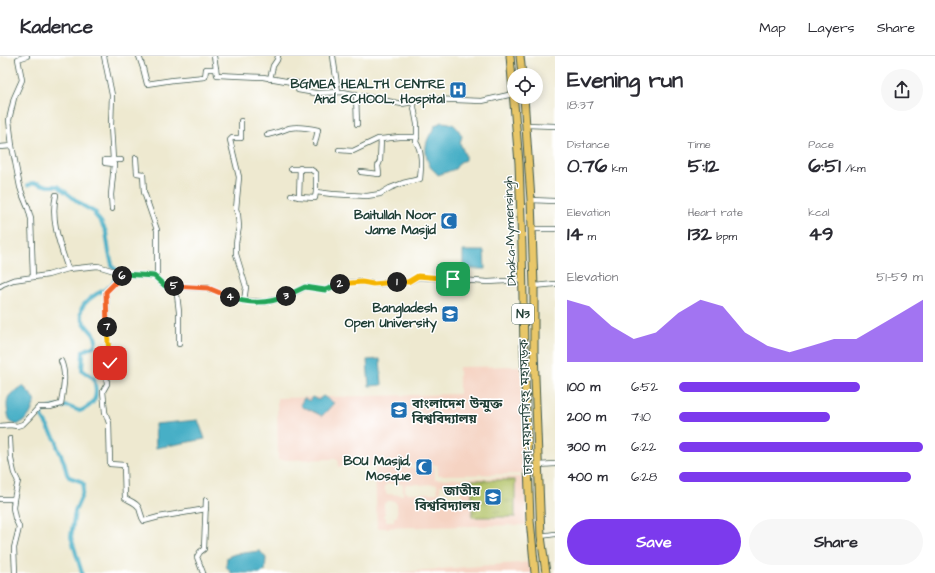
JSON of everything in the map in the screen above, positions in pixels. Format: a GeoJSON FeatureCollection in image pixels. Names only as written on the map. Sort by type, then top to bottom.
{"type":"FeatureCollection","features":[{"type":"Feature","properties":{"kind":"highway","name":"Dhaka-Mymensingh"},"geometry":{"type":"LineString","coordinates":[[510,56],[511,68]]}},
{"type":"Feature","properties":{"kind":"highway"},"geometry":{"type":"LineString","coordinates":[[520,56],[521,68]]}},
{"type":"Feature","properties":{"kind":"highway","name":"Dhaka-Mymensingh"},"geometry":{"type":"LineString","coordinates":[[514,104],[519,163],[530,520],[535,573]]}},
{"type":"Feature","properties":{"kind":"highway","name":"ঢাকা-ময়মনসিংহ মহাসড়ক"},"geometry":{"type":"LineString","coordinates":[[524,104],[531,200],[534,286],[534,351],[541,536],[546,573]]}},
{"type":"Feature","properties":{"kind":"street"},"geometry":{"type":"LineString","coordinates":[[27,56],[18,59],[22,80],[14,98],[9,120],[12,146],[20,187],[31,219],[33,276]]}},
{"type":"Feature","properties":{"kind":"street"},"geometry":{"type":"LineString","coordinates":[[104,56],[112,95],[113,160]]}},
{"type":"Feature","properties":{"kind":"street"},"geometry":{"type":"LineString","coordinates":[[139,56],[146,84],[205,77],[206,69],[216,69]]}},
{"type":"Feature","properties":{"kind":"street"},"geometry":{"type":"LineString","coordinates":[[214,56],[217,75],[270,78],[297,83],[298,90],[315,93],[343,92],[402,104],[429,100],[482,101],[507,95]]}},
{"type":"Feature","properties":{"kind":"street"},"geometry":{"type":"LineString","coordinates":[[270,78],[273,66],[278,56]]}},
{"type":"Feature","properties":{"kind":"street"},"geometry":{"type":"LineString","coordinates":[[333,56],[338,92]]}},
{"type":"Feature","properties":{"kind":"street"},"geometry":{"type":"LineString","coordinates":[[356,94],[357,124]]}},
{"type":"Feature","properties":{"kind":"street"},"geometry":{"type":"LineString","coordinates":[[316,192],[367,196],[380,194],[403,183],[420,179],[420,147],[416,142],[417,124],[413,102]]}},
{"type":"Feature","properties":{"kind":"street"},"geometry":{"type":"LineString","coordinates":[[241,121],[241,138],[232,138],[230,140],[239,177],[236,209],[239,227],[236,243],[236,254],[246,286],[244,301]]}},
{"type":"Feature","properties":{"kind":"street"},"geometry":{"type":"LineString","coordinates":[[526,125],[555,126]]}},
{"type":"Feature","properties":{"kind":"street"},"geometry":{"type":"LineString","coordinates":[[267,135],[282,132],[290,128],[310,128],[318,130],[315,143]]}},
{"type":"Feature","properties":{"kind":"street"},"geometry":{"type":"LineString","coordinates":[[339,150],[352,151],[378,139],[417,137]]}},
{"type":"Feature","properties":{"kind":"street"},"geometry":{"type":"LineString","coordinates":[[360,172],[379,174],[378,166],[380,161],[381,139]]}},
{"type":"Feature","properties":{"kind":"street"},"geometry":{"type":"LineString","coordinates":[[0,147],[12,146]]}},
{"type":"Feature","properties":{"kind":"street"},"geometry":{"type":"LineString","coordinates":[[136,158],[137,174],[143,174],[146,201],[157,230],[157,273],[154,276]]}},
{"type":"Feature","properties":{"kind":"street"},"geometry":{"type":"LineString","coordinates":[[112,209],[111,195],[114,164],[105,163],[105,160],[121,160]]}},
{"type":"Feature","properties":{"kind":"street"},"geometry":{"type":"LineString","coordinates":[[299,196],[300,168]]}},
{"type":"Feature","properties":{"kind":"street"},"geometry":{"type":"LineString","coordinates":[[291,169],[300,168],[310,170],[316,174],[315,198],[292,195]]}},
{"type":"Feature","properties":{"kind":"street"},"geometry":{"type":"LineString","coordinates":[[56,195],[54,213],[57,233],[68,269]]}},
{"type":"Feature","properties":{"kind":"street"},"geometry":{"type":"LineString","coordinates":[[531,200],[555,201]]}},
{"type":"Feature","properties":{"kind":"street"},"geometry":{"type":"LineString","coordinates":[[532,229],[555,229]]}},
{"type":"Feature","properties":{"kind":"street"},"geometry":{"type":"LineString","coordinates":[[0,286],[13,280],[48,275],[68,269],[98,266],[124,274],[154,276],[165,286],[208,288],[238,300],[264,302],[284,298],[305,287],[325,290],[341,283],[362,282],[373,284],[408,282],[418,276],[488,282],[522,280]]}},
{"type":"Feature","properties":{"kind":"street"},"geometry":{"type":"LineString","coordinates":[[124,274],[106,292],[110,366],[106,374],[107,384],[103,391],[105,412],[109,423],[110,464],[124,465],[125,498],[135,503],[139,508],[141,517],[144,521],[206,509]]}},
{"type":"Feature","properties":{"kind":"street"},"geometry":{"type":"LineString","coordinates":[[534,286],[555,284]]}},
{"type":"Feature","properties":{"kind":"street"},"geometry":{"type":"LineString","coordinates":[[176,286],[179,312],[179,344]]}},
{"type":"Feature","properties":{"kind":"street"},"geometry":{"type":"LineString","coordinates":[[0,426],[17,426],[23,424],[39,407],[50,407],[61,404],[65,377],[64,367],[61,361]]}},
{"type":"Feature","properties":{"kind":"street"},"geometry":{"type":"LineString","coordinates":[[10,439],[11,459],[14,473],[18,481],[13,508],[15,518],[19,526],[14,548],[15,573]]}},
{"type":"Feature","properties":{"kind":"street"},"geometry":{"type":"LineString","coordinates":[[538,465],[555,464]]}},
{"type":"Feature","properties":{"kind":"street"},"geometry":{"type":"LineString","coordinates":[[0,499],[14,499]]}},
{"type":"Feature","properties":{"kind":"street"},"geometry":{"type":"LineString","coordinates":[[203,573],[198,558],[200,552],[204,549],[206,500]]}},
{"type":"Feature","properties":{"kind":"street"},"geometry":{"type":"LineString","coordinates":[[541,536],[555,534]]}},
{"type":"Feature","properties":{"kind":"shaded area","name":"বাংলাদেশ উন্মুক্ত বিশ্ববিদ্যালয়"},"geometry":{"type":"Polygon","coordinates":[[[521,366],[523,474],[438,475],[437,465],[338,467],[338,459],[278,460],[277,398],[459,394],[459,367],[521,366]]]}},
{"type":"Feature","properties":{"kind":"shaded area","name":"জাতীয় বিশ্ববিদ্যালয়"},"geometry":{"type":"Polygon","coordinates":[[[435,467],[435,479],[525,477],[526,525],[377,528],[375,468],[435,467]],[[445,483],[445,485],[440,485],[439,503],[461,504],[461,485],[445,483]],[[403,484],[386,485],[386,494],[403,495],[403,484]],[[437,484],[405,485],[405,492],[407,493],[438,493],[437,484]],[[386,501],[386,503],[384,503],[384,517],[386,517],[386,521],[394,521],[394,517],[397,517],[397,503],[395,503],[395,501],[386,501]]]}},
{"type":"Feature","properties":{"kind":"shaded area"},"geometry":{"type":"Polygon","coordinates":[[[531,562],[533,573],[393,573],[428,570],[531,562]]]}},
{"type":"Feature","properties":{"kind":"green space"},"geometry":{"type":"Polygon","coordinates":[[[472,480],[515,480],[515,517],[472,517],[472,480]]]}},
{"type":"Feature","properties":{"kind":"water"},"geometry":{"type":"Polygon","coordinates":[[[442,122],[452,124],[460,132],[462,136],[460,143],[465,155],[465,160],[460,162],[455,169],[438,175],[429,165],[426,154],[426,146],[435,125],[442,122]]]}},
{"type":"Feature","properties":{"kind":"water"},"geometry":{"type":"Polygon","coordinates":[[[463,251],[484,251],[485,269],[463,269],[463,251]]]}},
{"type":"Feature","properties":{"kind":"water"},"geometry":{"type":"Polygon","coordinates":[[[380,359],[382,385],[369,386],[367,360],[380,359]]]}},
{"type":"Feature","properties":{"kind":"water"},"geometry":{"type":"Polygon","coordinates":[[[23,386],[30,393],[35,402],[29,416],[17,425],[10,422],[7,402],[10,395],[23,386]]]}},
{"type":"Feature","properties":{"kind":"water"},"geometry":{"type":"Polygon","coordinates":[[[323,396],[334,403],[322,416],[303,408],[300,405],[304,398],[309,401],[312,397],[318,400],[323,396]]]}},
{"type":"Feature","properties":{"kind":"water"},"geometry":{"type":"Polygon","coordinates":[[[198,420],[205,439],[156,448],[155,424],[198,420]]]}},
{"type":"Feature","properties":{"kind":"water"},"geometry":{"type":"Polygon","coordinates":[[[260,551],[266,558],[265,571],[260,573],[231,573],[226,566],[227,557],[235,554],[260,551]]]}},
{"type":"Feature","properties":{"kind":"waterway"},"geometry":{"type":"LineString","coordinates":[[28,185],[37,183],[48,186],[58,186],[82,205],[96,213],[95,215],[101,222],[106,232],[112,267],[118,271]]}},
{"type":"Feature","properties":{"kind":"waterway"},"geometry":{"type":"LineString","coordinates":[[82,573],[71,537],[75,511],[82,495],[84,485],[80,481],[69,477],[67,474],[57,442],[42,417],[42,413],[51,408],[67,406],[80,411],[93,402],[96,394],[94,378],[82,370],[83,351],[94,346],[96,341],[95,336],[82,320],[81,310],[83,305],[88,300],[111,285],[118,275]]}},
{"type":"Feature","properties":{"kind":"place","name":"BGMEA HEALTH CENTRE And SCHOOL, Hospital"},"geometry":{"type":"Point","coordinates":[458,90]}},
{"type":"Feature","properties":{"kind":"place","name":"Baitullah Noor Jame Masjid"},"geometry":{"type":"Point","coordinates":[449,221]}},
{"type":"Feature","properties":{"kind":"place","name":"Bangladesh Open University"},"geometry":{"type":"Point","coordinates":[450,314]}},
{"type":"Feature","properties":{"kind":"place","name":"বাংলাদেশ উন্মুক্ত বিশ্ববিদ্যালয়"},"geometry":{"type":"Point","coordinates":[399,410]}},
{"type":"Feature","properties":{"kind":"place","name":"BOU Masjid, Mosque"},"geometry":{"type":"Point","coordinates":[424,467]}},
{"type":"Feature","properties":{"kind":"place","name":"জাতীয় বিশ্ববিদ্যালয়"},"geometry":{"type":"Point","coordinates":[493,497]}},
{"type":"Feature","properties":{"kind":"route"},"geometry":{"type":"LineString","coordinates":[[110,363],[106,292],[124,274],[154,276],[165,286],[208,288],[238,300],[264,302],[284,298],[305,287],[325,290],[341,283],[362,282],[373,284],[408,282],[418,276],[453,279]]}}]}
